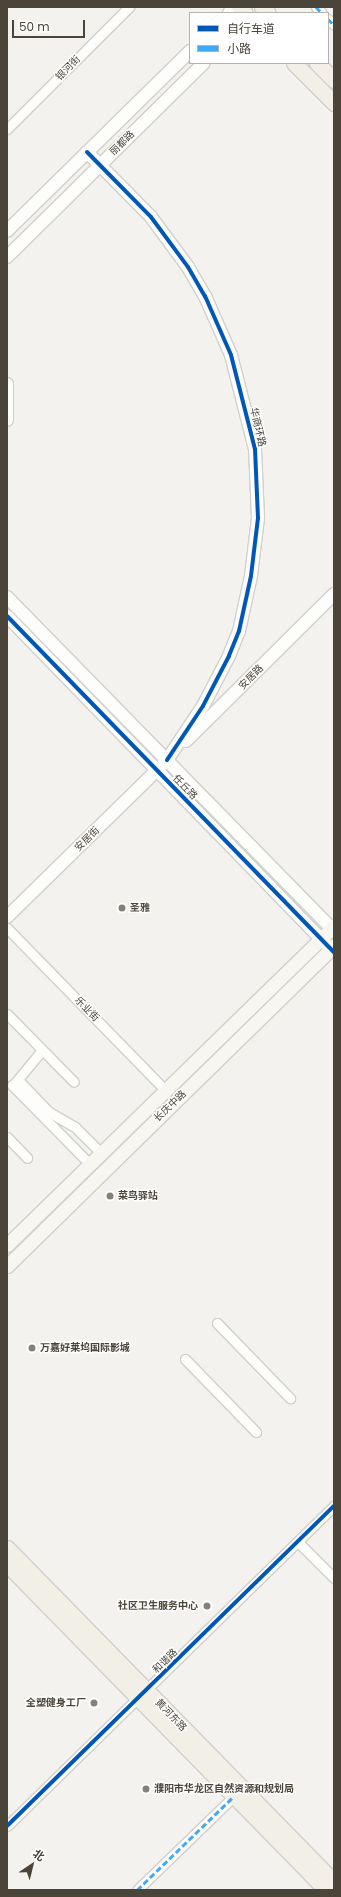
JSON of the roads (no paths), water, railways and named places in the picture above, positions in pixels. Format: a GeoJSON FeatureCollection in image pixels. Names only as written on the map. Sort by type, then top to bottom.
{"type":"FeatureCollection","features":[{"type":"Feature","properties":{"kind":"main road"},"geometry":{"type":"LineString","coordinates":[[295,64],[334,103]]}},
{"type":"Feature","properties":{"kind":"main road"},"geometry":{"type":"LineString","coordinates":[[318,64],[334,80]]}},
{"type":"Feature","properties":{"kind":"main road","name":"长庆中路"},"geometry":{"type":"LineString","coordinates":[[7,1245],[333,928]]}},
{"type":"Feature","properties":{"kind":"main road","name":"长庆中路"},"geometry":{"type":"LineString","coordinates":[[7,1266],[333,949]]}},
{"type":"Feature","properties":{"kind":"main road","name":"黄河东路"},"geometry":{"type":"LineString","coordinates":[[7,1548],[234,1796],[326,1890]]}},
{"type":"Feature","properties":{"kind":"main road","name":"黄河东路"},"geometry":{"type":"LineString","coordinates":[[7,1564],[334,1882]]}},
{"type":"Feature","properties":{"kind":"street","name":"银河街"},"geometry":{"type":"LineString","coordinates":[[7,129],[130,7]]}},
{"type":"Feature","properties":{"kind":"street","name":"丽都路"},"geometry":{"type":"LineString","coordinates":[[7,231],[189,52]]}},
{"type":"Feature","properties":{"kind":"street","name":"丽都路"},"geometry":{"type":"LineString","coordinates":[[7,257],[203,64]]}},
{"type":"Feature","properties":{"kind":"street","name":"华商环路"},"geometry":{"type":"LineString","coordinates":[[87,152],[151,217],[188,267],[205,296],[231,355],[255,449],[258,518],[251,576],[239,631],[229,656],[203,706],[167,760]]}},
{"type":"Feature","properties":{"kind":"street"},"geometry":{"type":"LineString","coordinates":[[7,384],[7,420]]}},
{"type":"Feature","properties":{"kind":"street","name":"安居路"},"geometry":{"type":"LineString","coordinates":[[167,760],[334,594]]}},
{"type":"Feature","properties":{"kind":"street","name":"任丘路"},"geometry":{"type":"LineString","coordinates":[[7,597],[333,928]]}},
{"type":"Feature","properties":{"kind":"street","name":"任丘路"},"geometry":{"type":"LineString","coordinates":[[7,616],[321,939],[333,949]]}},
{"type":"Feature","properties":{"kind":"street","name":"安居街"},"geometry":{"type":"LineString","coordinates":[[7,917],[167,760]]}},
{"type":"Feature","properties":{"kind":"street","name":"乐业街"},"geometry":{"type":"LineString","coordinates":[[7,928],[166,1091]]}},
{"type":"Feature","properties":{"kind":"street"},"geometry":{"type":"LineString","coordinates":[[7,1014],[74,1082]]}},
{"type":"Feature","properties":{"kind":"street"},"geometry":{"type":"LineString","coordinates":[[12,1084],[42,1050]]}},
{"type":"Feature","properties":{"kind":"street"},"geometry":{"type":"LineString","coordinates":[[12,1084],[49,1112],[75,1127],[101,1153]]}},
{"type":"Feature","properties":{"kind":"street"},"geometry":{"type":"LineString","coordinates":[[12,1084],[90,1164]]}},
{"type":"Feature","properties":{"kind":"street"},"geometry":{"type":"LineString","coordinates":[[7,1137],[28,1158]]}},
{"type":"Feature","properties":{"kind":"street"},"geometry":{"type":"LineString","coordinates":[[217,1323],[290,1398]]}},
{"type":"Feature","properties":{"kind":"street"},"geometry":{"type":"LineString","coordinates":[[185,1359],[256,1432]]}},
{"type":"Feature","properties":{"kind":"street","name":"和谐路"},"geometry":{"type":"LineString","coordinates":[[7,1826],[334,1506]]}},
{"type":"Feature","properties":{"kind":"street"},"geometry":{"type":"LineString","coordinates":[[298,1542],[334,1578]]}},
{"type":"Feature","properties":{"kind":"street"},"geometry":{"type":"LineString","coordinates":[[137,1890],[234,1796]]}},
{"type":"Feature","properties":{"kind":"place","name":"圣雅"},"geometry":{"type":"Point","coordinates":[122,908]}},
{"type":"Feature","properties":{"kind":"place","name":"菜鸟驿站"},"geometry":{"type":"Point","coordinates":[110,1196]}},
{"type":"Feature","properties":{"kind":"place","name":"万嘉好莱坞国际影城"},"geometry":{"type":"Point","coordinates":[32,1348]}},
{"type":"Feature","properties":{"kind":"place","name":"社区卫生服务中心"},"geometry":{"type":"Point","coordinates":[207,1606]}},
{"type":"Feature","properties":{"kind":"place","name":"全塑健身工厂"},"geometry":{"type":"Point","coordinates":[94,1703]}},
{"type":"Feature","properties":{"kind":"place","name":"濮阳市华龙区自然资源和规划局"},"geometry":{"type":"Point","coordinates":[146,1789]}}]}
